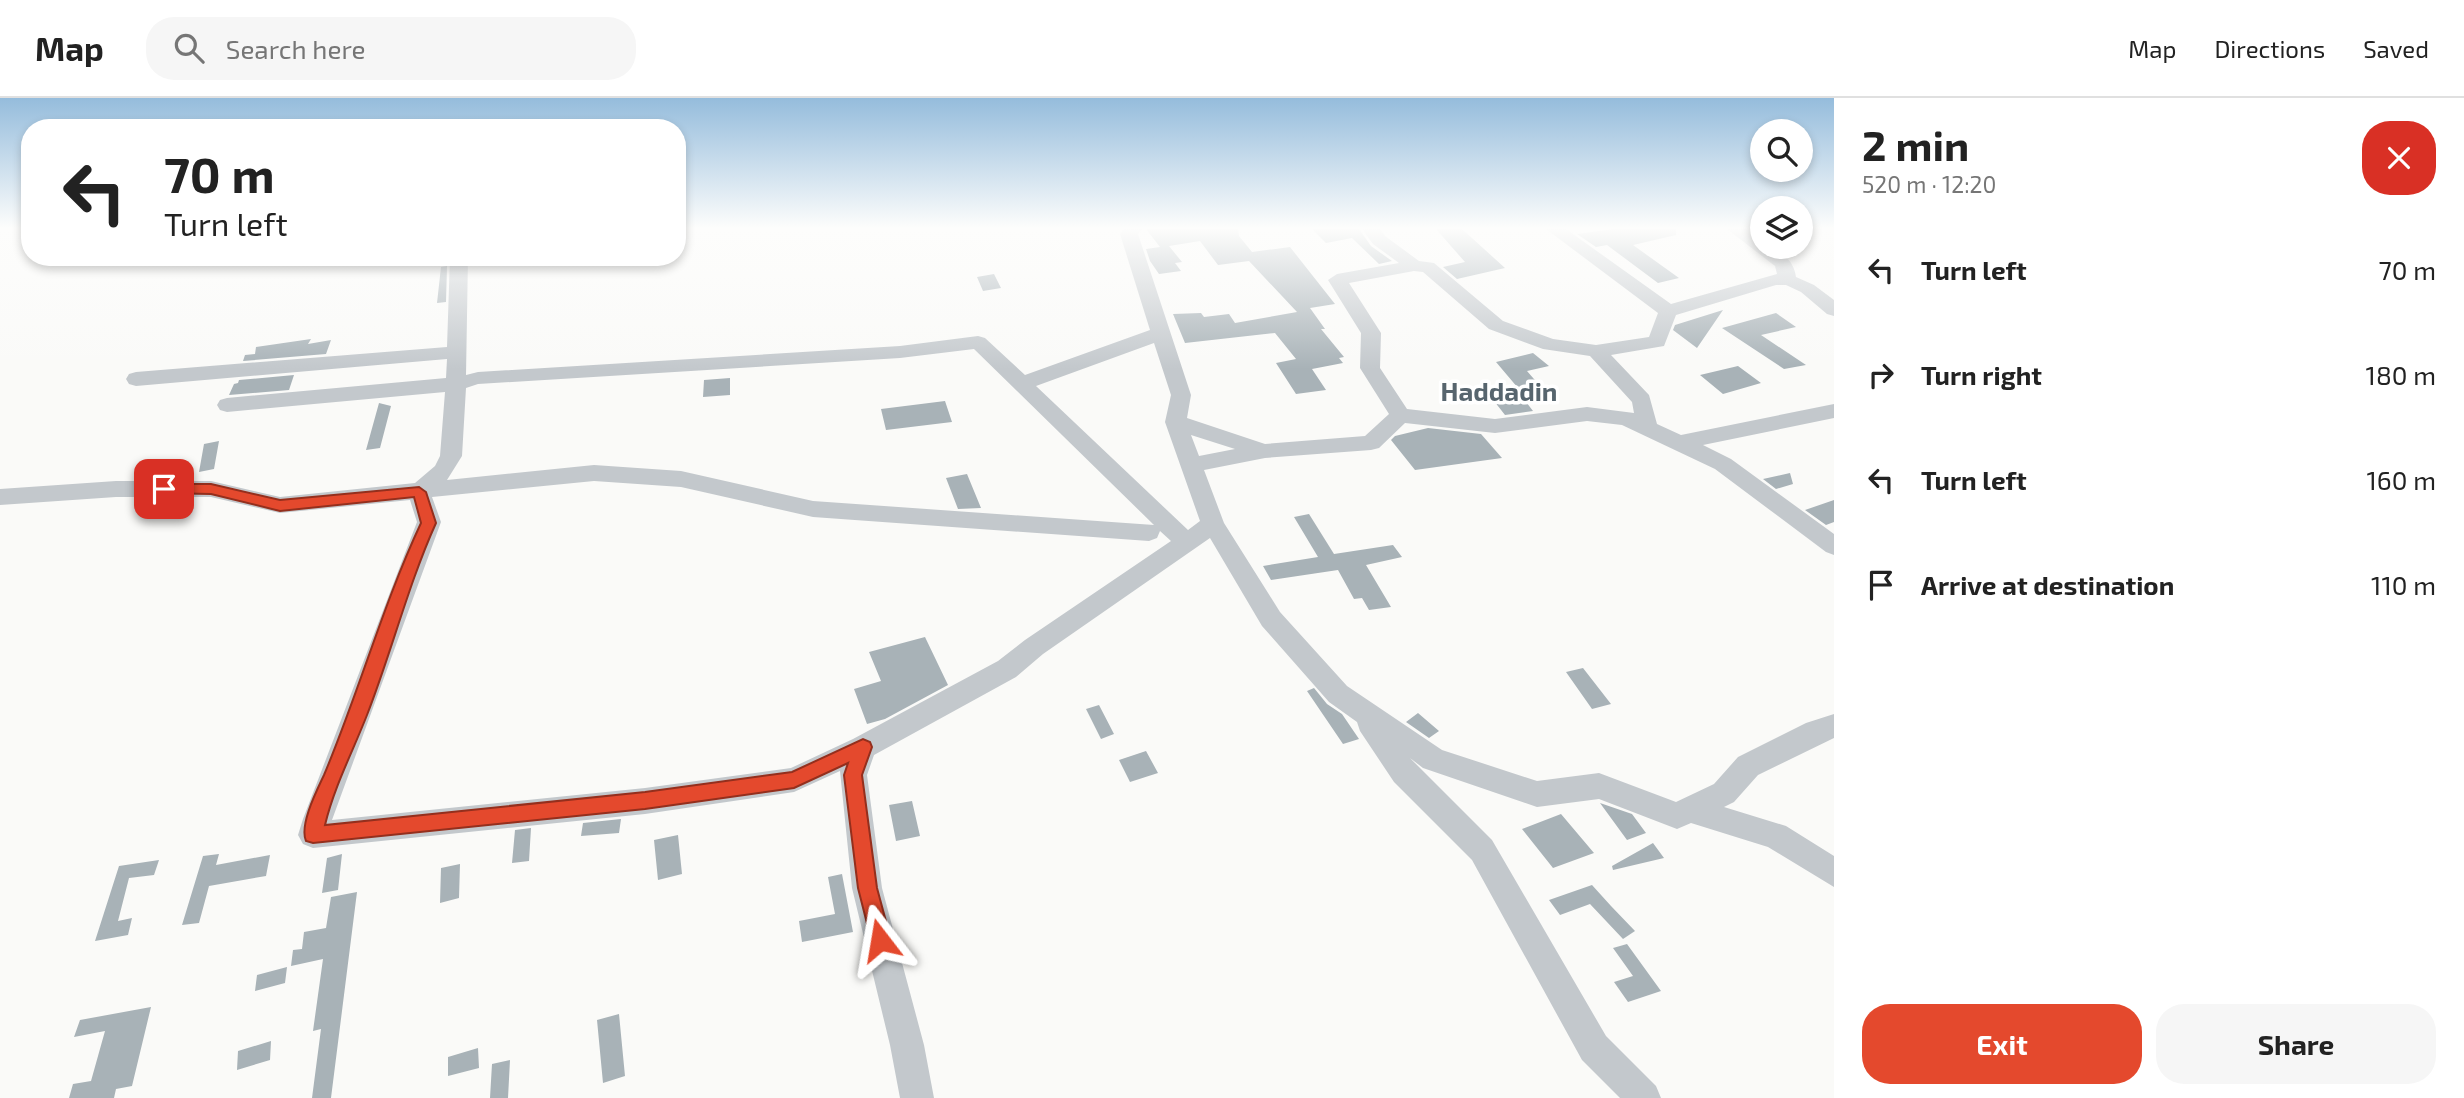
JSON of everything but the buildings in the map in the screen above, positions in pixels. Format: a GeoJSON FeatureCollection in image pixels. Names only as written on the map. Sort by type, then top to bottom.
{"type":"FeatureCollection","features":[{"type":"Feature","properties":{"kind":"street"},"geometry":{"type":"LineString","coordinates":[[419,492],[443,471],[451,456],[458,276]]}},
{"type":"Feature","properties":{"kind":"street"},"geometry":{"type":"LineString","coordinates":[[1143,276],[1181,395],[1176,422],[1213,524],[1271,620],[1338,694],[1433,760],[1537,794],[1599,786],[1677,816],[1724,793],[1748,766],[1816,731],[1834,726]]}},
{"type":"Feature","properties":{"kind":"street"},"geometry":{"type":"LineString","coordinates":[[1359,276],[1336,280],[1351,298],[1371,333],[1370,368],[1400,415]]}},
{"type":"Feature","properties":{"kind":"street"},"geometry":{"type":"LineString","coordinates":[[1438,276],[1496,325],[1550,345],[1596,351],[1657,342],[1668,311]]}},
{"type":"Feature","properties":{"kind":"street"},"geometry":{"type":"LineString","coordinates":[[1619,276],[1668,311]]}},
{"type":"Feature","properties":{"kind":"street"},"geometry":{"type":"LineString","coordinates":[[1668,311],[1775,279],[1787,278],[1805,287],[1834,310]]}},
{"type":"Feature","properties":{"kind":"street"},"geometry":{"type":"LineString","coordinates":[[1021,384],[1162,333]]}},
{"type":"Feature","properties":{"kind":"street"},"geometry":{"type":"LineString","coordinates":[[227,405],[456,384],[478,378],[900,352],[978,342],[1186,542]]}},
{"type":"Feature","properties":{"kind":"street"},"geometry":{"type":"LineString","coordinates":[[1596,351],[1642,400],[1647,427]]}},
{"type":"Feature","properties":{"kind":"street"},"geometry":{"type":"LineString","coordinates":[[136,379],[456,352]]}},
{"type":"Feature","properties":{"kind":"street"},"geometry":{"type":"LineString","coordinates":[[1679,443],[1834,411]]}},
{"type":"Feature","properties":{"kind":"street"},"geometry":{"type":"LineString","coordinates":[[1400,415],[1495,426],[1587,414],[1626,418],[1723,464],[1834,546]]}},
{"type":"Feature","properties":{"kind":"street"},"geometry":{"type":"LineString","coordinates":[[1190,465],[1265,451],[1371,443],[1400,415]]}},
{"type":"Feature","properties":{"kind":"street"},"geometry":{"type":"LineString","coordinates":[[1176,422],[1265,451]]}},
{"type":"Feature","properties":{"kind":"street"},"geometry":{"type":"LineString","coordinates":[[0,496],[116,489],[211,489],[280,505],[594,473],[681,479],[813,509],[1149,533]]}},
{"type":"Feature","properties":{"kind":"street"},"geometry":{"type":"LineString","coordinates":[[419,492],[429,523],[410,564],[359,713],[320,805],[313,835],[645,801],[794,780],[863,747],[1007,670],[1034,647],[1213,524]]}},
{"type":"Feature","properties":{"kind":"street"},"geometry":{"type":"LineString","coordinates":[[1148,568],[1150,506]]}},
{"type":"Feature","properties":{"kind":"street"},"geometry":{"type":"LineString","coordinates":[[1362,710],[1404,773],[1482,850],[1594,1048],[1644,1098]]}},
{"type":"Feature","properties":{"kind":"street"},"geometry":{"type":"LineString","coordinates":[[863,747],[853,775],[867,888],[906,1045],[916,1098]]}},
{"type":"Feature","properties":{"kind":"street"},"geometry":{"type":"LineString","coordinates":[[1689,810],[1776,836],[1834,873]]}},
{"type":"Feature","properties":{"kind":"district","name":"Haddadin"},"geometry":{"type":"Point","coordinates":[1499,390]}},
{"type":"Feature","properties":{"kind":"route"},"geometry":{"type":"LineString","coordinates":[[164,489],[211,489],[280,505],[419,492],[429,523],[410,564],[359,713],[320,805],[313,835],[645,801],[794,780],[863,747],[853,775],[867,888],[880,940]]}}]}
